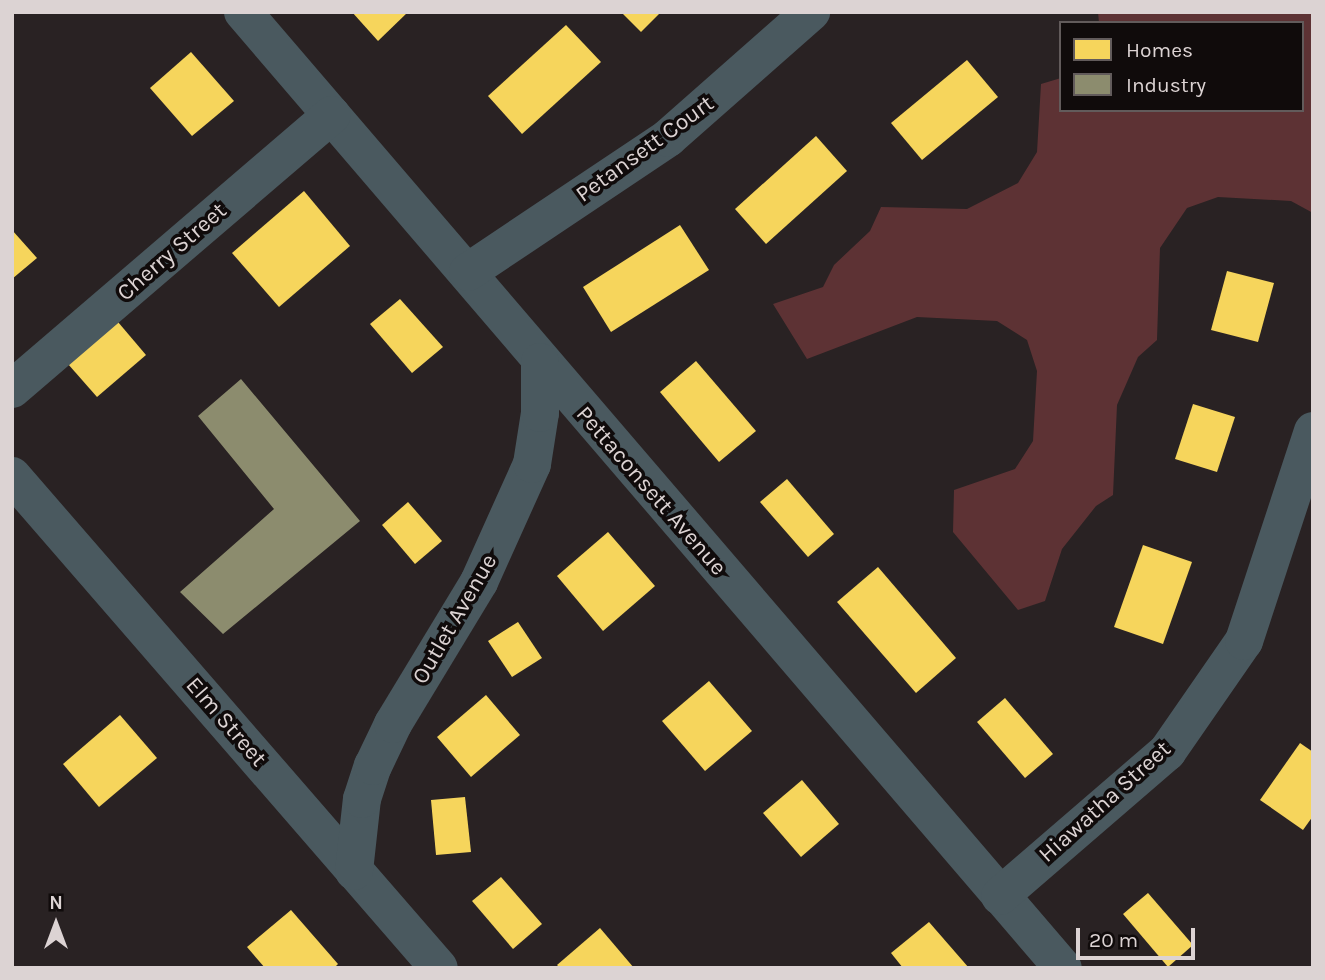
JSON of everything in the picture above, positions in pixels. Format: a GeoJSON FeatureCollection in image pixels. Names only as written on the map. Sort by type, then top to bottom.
{"type":"FeatureCollection","features":[{"type":"Feature","properties":{"kind":"street","name":"Pettaconsett Avenue"},"geometry":{"type":"LineString","coordinates":[[243,12],[468,272],[540,362],[1063,968]]}},
{"type":"Feature","properties":{"kind":"street","name":"Petansett Court"},"geometry":{"type":"LineString","coordinates":[[468,272],[668,138],[811,12]]}},
{"type":"Feature","properties":{"kind":"street","name":"Cherry Street"},"geometry":{"type":"LineString","coordinates":[[12,389],[332,115]]}},
{"type":"Feature","properties":{"kind":"street","name":"Outlet Avenue"},"geometry":{"type":"LineString","coordinates":[[354,871],[362,799],[373,766],[393,724],[479,582],[532,464],[540,413],[540,362]]}},
{"type":"Feature","properties":{"kind":"street","name":"Hiawatha Street"},"geometry":{"type":"LineString","coordinates":[[1000,896],[1167,752],[1244,641],[1313,431]]}},
{"type":"Feature","properties":{"kind":"street","name":"Elm Street"},"geometry":{"type":"LineString","coordinates":[[12,476],[439,968]]}},
{"type":"Feature","properties":{"kind":"shaded area"},"geometry":{"type":"Polygon","coordinates":[[[1098,12],[1313,12],[1313,213],[1291,201],[1218,197],[1187,208],[1160,248],[1157,340],[1138,357],[1117,405],[1113,495],[1096,506],[1062,549],[1045,601],[1018,610],[953,532],[954,490],[1015,469],[1033,441],[1037,371],[1027,340],[997,321],[917,317],[807,359],[773,304],[823,287],[834,265],[870,231],[881,207],[967,209],[1018,183],[1037,152],[1041,84],[1059,79],[1059,112],[1304,112],[1304,21],[1099,21],[1098,12]]]}},
{"type":"Feature","properties":{"kind":"building: Homes"},"geometry":{"type":"Polygon","coordinates":[[[352,12],[408,12],[378,41],[352,12]]]}},
{"type":"Feature","properties":{"kind":"building: Homes"},"geometry":{"type":"Polygon","coordinates":[[[621,12],[661,12],[641,32],[621,12]]]}},
{"type":"Feature","properties":{"kind":"building: Homes"},"geometry":{"type":"Polygon","coordinates":[[[566,25],[601,62],[522,134],[488,96],[566,25]]]}},
{"type":"Feature","properties":{"kind":"building: Homes"},"geometry":{"type":"Polygon","coordinates":[[[191,52],[234,101],[192,136],[150,88],[191,52]]]}},
{"type":"Feature","properties":{"kind":"building: Homes"},"geometry":{"type":"Polygon","coordinates":[[[967,60],[998,97],[922,160],[891,123],[967,60]]]}},
{"type":"Feature","properties":{"kind":"building: Homes"},"geometry":{"type":"Polygon","coordinates":[[[816,136],[847,171],[766,244],[735,209],[816,136]]]}},
{"type":"Feature","properties":{"kind":"building: Homes"},"geometry":{"type":"Polygon","coordinates":[[[304,191],[350,246],[279,307],[232,253],[304,191]]]}},
{"type":"Feature","properties":{"kind":"building: Homes"},"geometry":{"type":"Polygon","coordinates":[[[680,225],[709,270],[611,332],[583,287],[680,225]]]}},
{"type":"Feature","properties":{"kind":"building: Homes"},"geometry":{"type":"Polygon","coordinates":[[[12,230],[37,258],[12,279],[12,230]]]}},
{"type":"Feature","properties":{"kind":"building: Homes"},"geometry":{"type":"Polygon","coordinates":[[[1227,271],[1274,283],[1258,342],[1211,330],[1227,271]]]}},
{"type":"Feature","properties":{"kind":"building: Homes"},"geometry":{"type":"Polygon","coordinates":[[[400,299],[443,347],[412,373],[370,324],[400,299]]]}},
{"type":"Feature","properties":{"kind":"building: Homes"},"geometry":{"type":"Polygon","coordinates":[[[118,322],[146,355],[97,397],[68,364],[118,322]]]}},
{"type":"Feature","properties":{"kind":"building: Homes"},"geometry":{"type":"Polygon","coordinates":[[[696,361],[756,431],[719,462],[660,392],[696,361]]]}},
{"type":"Feature","properties":{"kind":"building: Homes"},"geometry":{"type":"Polygon","coordinates":[[[1193,404],[1235,417],[1217,472],[1175,459],[1193,404]]]}},
{"type":"Feature","properties":{"kind":"building: Homes"},"geometry":{"type":"Polygon","coordinates":[[[787,479],[834,534],[808,557],[760,502],[787,479]]]}},
{"type":"Feature","properties":{"kind":"building: Homes"},"geometry":{"type":"Polygon","coordinates":[[[408,502],[442,541],[415,564],[382,525],[408,502]]]}},
{"type":"Feature","properties":{"kind":"building: Homes"},"geometry":{"type":"Polygon","coordinates":[[[608,532],[655,586],[603,631],[557,576],[608,532]]]}},
{"type":"Feature","properties":{"kind":"building: Homes"},"geometry":{"type":"Polygon","coordinates":[[[1143,545],[1192,562],[1163,644],[1114,627],[1143,545]]]}},
{"type":"Feature","properties":{"kind":"building: Homes"},"geometry":{"type":"Polygon","coordinates":[[[878,567],[956,658],[916,693],[837,602],[878,567]]]}},
{"type":"Feature","properties":{"kind":"building: Homes"},"geometry":{"type":"Polygon","coordinates":[[[518,622],[542,658],[512,677],[488,641],[518,622]]]}},
{"type":"Feature","properties":{"kind":"building: Homes"},"geometry":{"type":"Polygon","coordinates":[[[709,681],[752,731],[705,771],[662,721],[709,681]]]}},
{"type":"Feature","properties":{"kind":"building: Homes"},"geometry":{"type":"Polygon","coordinates":[[[486,695],[520,735],[471,777],[437,737],[486,695]]]}},
{"type":"Feature","properties":{"kind":"building: Homes"},"geometry":{"type":"Polygon","coordinates":[[[1005,698],[1053,754],[1025,778],[977,722],[1005,698]]]}},
{"type":"Feature","properties":{"kind":"building: Homes"},"geometry":{"type":"Polygon","coordinates":[[[120,715],[157,758],[99,807],[63,764],[120,715]]]}},
{"type":"Feature","properties":{"kind":"building: Homes"},"geometry":{"type":"Polygon","coordinates":[[[1300,743],[1313,752],[1313,816],[1303,830],[1260,800],[1300,743]]]}},
{"type":"Feature","properties":{"kind":"building: Homes"},"geometry":{"type":"Polygon","coordinates":[[[802,780],[839,824],[801,857],[763,813],[802,780]]]}},
{"type":"Feature","properties":{"kind":"building: Homes"},"geometry":{"type":"Polygon","coordinates":[[[465,797],[471,852],[436,855],[431,800],[465,797]]]}},
{"type":"Feature","properties":{"kind":"building: Homes"},"geometry":{"type":"Polygon","coordinates":[[[501,877],[542,924],[513,949],[472,901],[501,877]]]}},
{"type":"Feature","properties":{"kind":"building: Homes"},"geometry":{"type":"Polygon","coordinates":[[[1148,893],[1193,945],[1168,967],[1123,914],[1148,893]]]}},
{"type":"Feature","properties":{"kind":"building: Homes"},"geometry":{"type":"Polygon","coordinates":[[[291,910],[338,964],[334,968],[265,968],[247,947],[291,910]]]}},
{"type":"Feature","properties":{"kind":"building: Homes"},"geometry":{"type":"Polygon","coordinates":[[[929,922],[969,968],[903,968],[891,953],[929,922]]]}},
{"type":"Feature","properties":{"kind":"building: Homes"},"geometry":{"type":"Polygon","coordinates":[[[600,928],[634,968],[560,968],[557,965],[600,928]]]}},
{"type":"Feature","properties":{"kind":"building: Industry"},"geometry":{"type":"Polygon","coordinates":[[[241,379],[360,521],[223,634],[180,592],[274,509],[198,416],[241,379]]]}}]}
